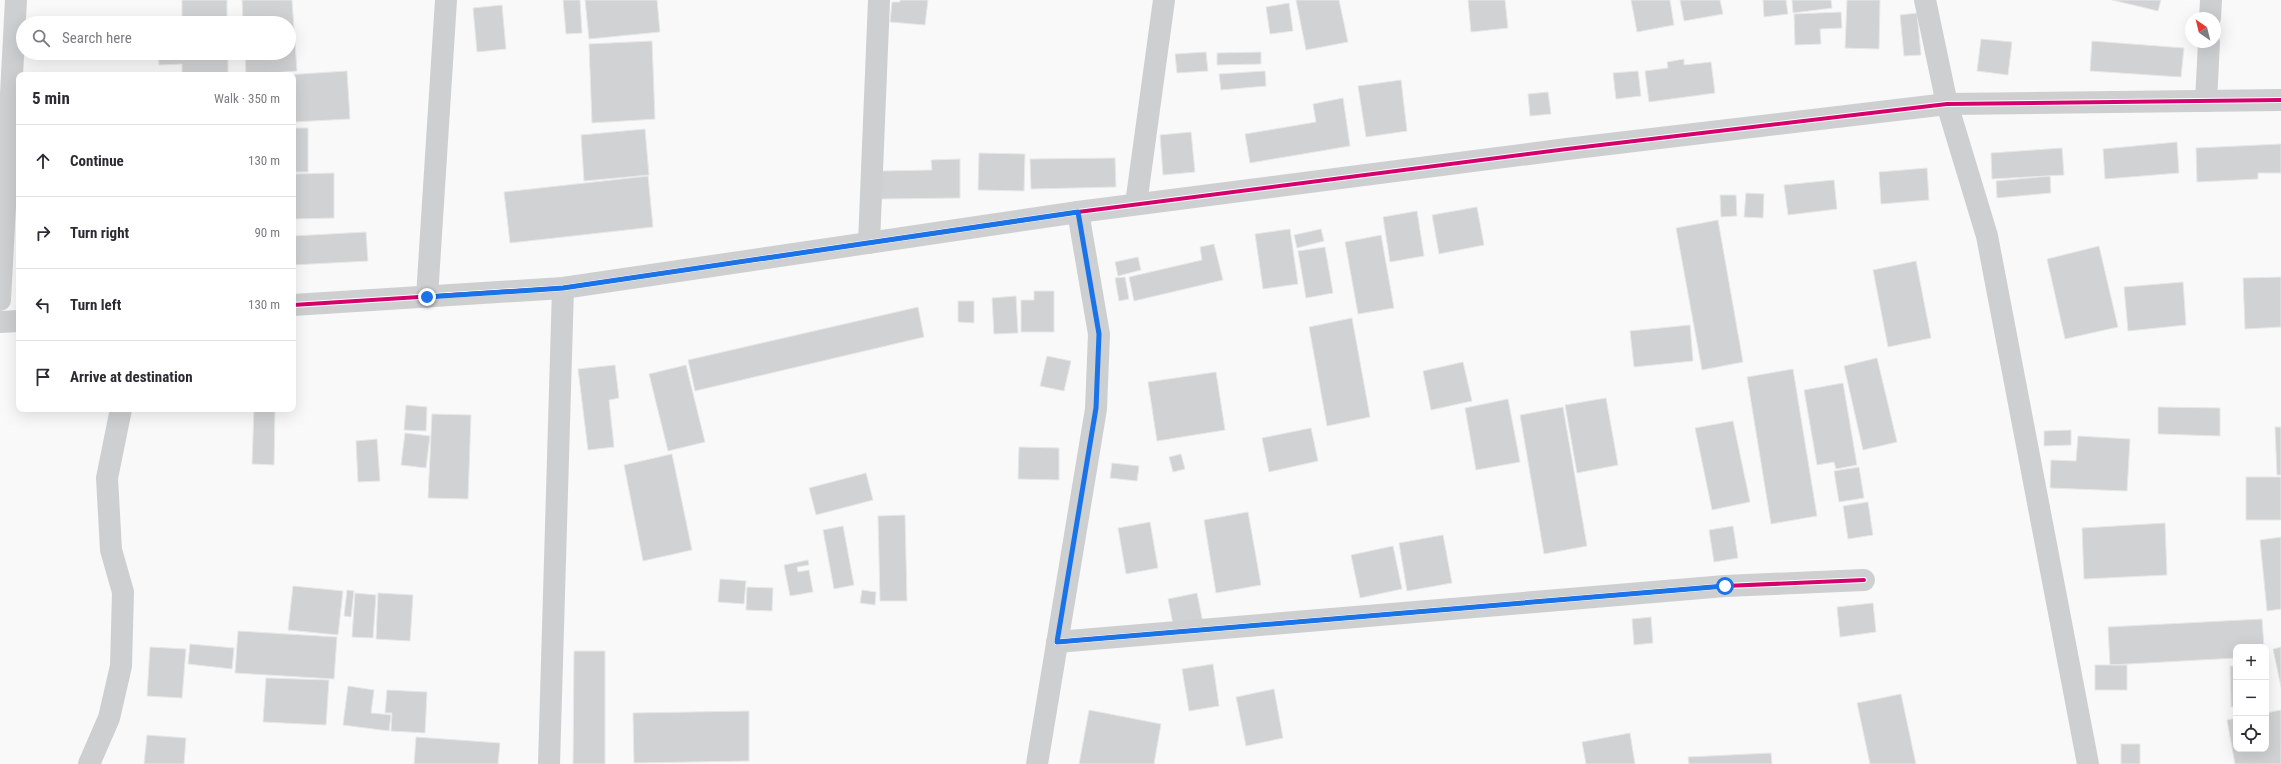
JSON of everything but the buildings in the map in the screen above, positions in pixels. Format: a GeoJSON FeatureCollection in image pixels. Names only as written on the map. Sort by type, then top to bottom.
{"type":"FeatureCollection","features":[{"type":"Feature","properties":{"kind":"street"},"geometry":{"type":"LineString","coordinates":[[0,300],[16,0]]}},
{"type":"Feature","properties":{"kind":"street"},"geometry":{"type":"LineString","coordinates":[[427,297],[446,0]]}},
{"type":"Feature","properties":{"kind":"street"},"geometry":{"type":"LineString","coordinates":[[869,243],[879,0]]}},
{"type":"Feature","properties":{"kind":"street"},"geometry":{"type":"LineString","coordinates":[[1136,204],[1164,0]]}},
{"type":"Feature","properties":{"kind":"street"},"geometry":{"type":"LineString","coordinates":[[1925,0],[1947,104],[1987,236],[2088,764]]}},
{"type":"Feature","properties":{"kind":"street"},"geometry":{"type":"LineString","coordinates":[[2210,12],[2211,0]]}},
{"type":"Feature","properties":{"kind":"street"},"geometry":{"type":"LineString","coordinates":[[2206,101],[2209,48]]}},
{"type":"Feature","properties":{"kind":"street"},"geometry":{"type":"LineString","coordinates":[[296,306],[563,288],[1136,204],[1947,104],[2281,100]]}},
{"type":"Feature","properties":{"kind":"street"},"geometry":{"type":"LineString","coordinates":[[1037,764],[1096,408],[1099,334],[1078,212]]}},
{"type":"Feature","properties":{"kind":"street"},"geometry":{"type":"LineString","coordinates":[[549,764],[563,288]]}},
{"type":"Feature","properties":{"kind":"street"},"geometry":{"type":"LineString","coordinates":[[0,322],[16,321]]}},
{"type":"Feature","properties":{"kind":"street"},"geometry":{"type":"LineString","coordinates":[[89,764],[109,718],[121,666],[123,592],[111,550],[107,478],[120,412]]}},
{"type":"Feature","properties":{"kind":"street"},"geometry":{"type":"LineString","coordinates":[[1057,642],[1725,586],[1864,580]]}},
{"type":"Feature","properties":{"kind":"cycle path"},"geometry":{"type":"LineString","coordinates":[[296,305],[563,288],[1078,212],[1567,149],[1947,104],[2281,100]]}},
{"type":"Feature","properties":{"kind":"cycle path"},"geometry":{"type":"LineString","coordinates":[[1057,642],[1725,586],[1864,580]]}},
{"type":"Feature","properties":{"kind":"route"},"geometry":{"type":"LineString","coordinates":[[427,297],[563,288],[1078,212],[1099,334],[1096,408],[1057,642],[1725,586]]}}]}
